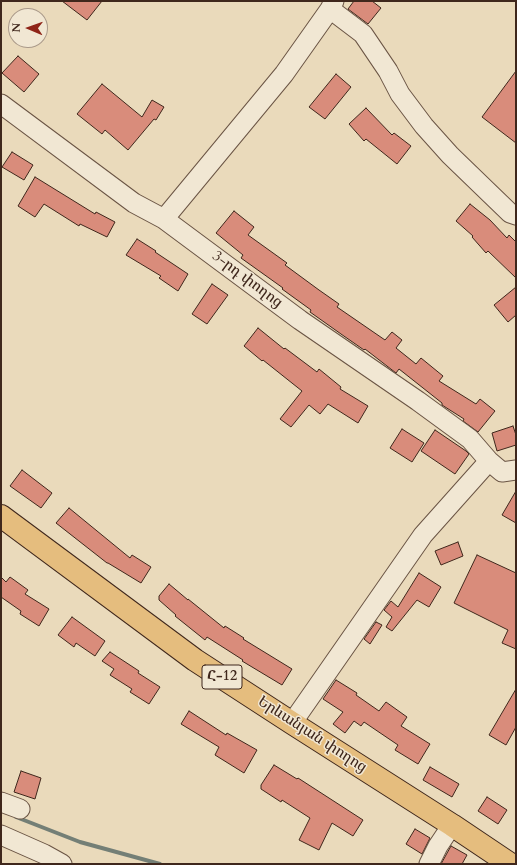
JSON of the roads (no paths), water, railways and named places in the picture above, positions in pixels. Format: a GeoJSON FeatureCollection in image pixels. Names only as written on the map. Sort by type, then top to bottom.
{"type":"FeatureCollection","features":[{"type":"Feature","properties":{"kind":"main road","name":"Երևանյան փողոց"},"geometry":{"type":"LineString","coordinates":[[1,516],[195,660],[452,825],[510,864]]}},
{"type":"Feature","properties":{"kind":"street"},"geometry":{"type":"LineString","coordinates":[[164,219],[284,74],[332,5],[363,34],[388,72],[400,94],[424,126],[450,155],[510,213],[516,215]]}},
{"type":"Feature","properties":{"kind":"street","name":"3-րդ փողոց"},"geometry":{"type":"LineString","coordinates":[[1,104],[134,203],[164,219],[300,320],[418,401],[470,439],[489,461],[502,472],[516,470]]}},
{"type":"Feature","properties":{"kind":"street"},"geometry":{"type":"LineString","coordinates":[[292,723],[423,535],[489,461]]}},
{"type":"Feature","properties":{"kind":"street"},"geometry":{"type":"LineString","coordinates":[[1,802],[20,809]]}},
{"type":"Feature","properties":{"kind":"street"},"geometry":{"type":"LineString","coordinates":[[430,864],[438,846],[452,825]]}},
{"type":"Feature","properties":{"kind":"street"},"geometry":{"type":"LineString","coordinates":[[1,835],[44,854],[62,864]]}},
{"type":"Feature","properties":{"kind":"waterway"},"geometry":{"type":"LineString","coordinates":[[16,817],[80,842],[160,864]]}}]}
